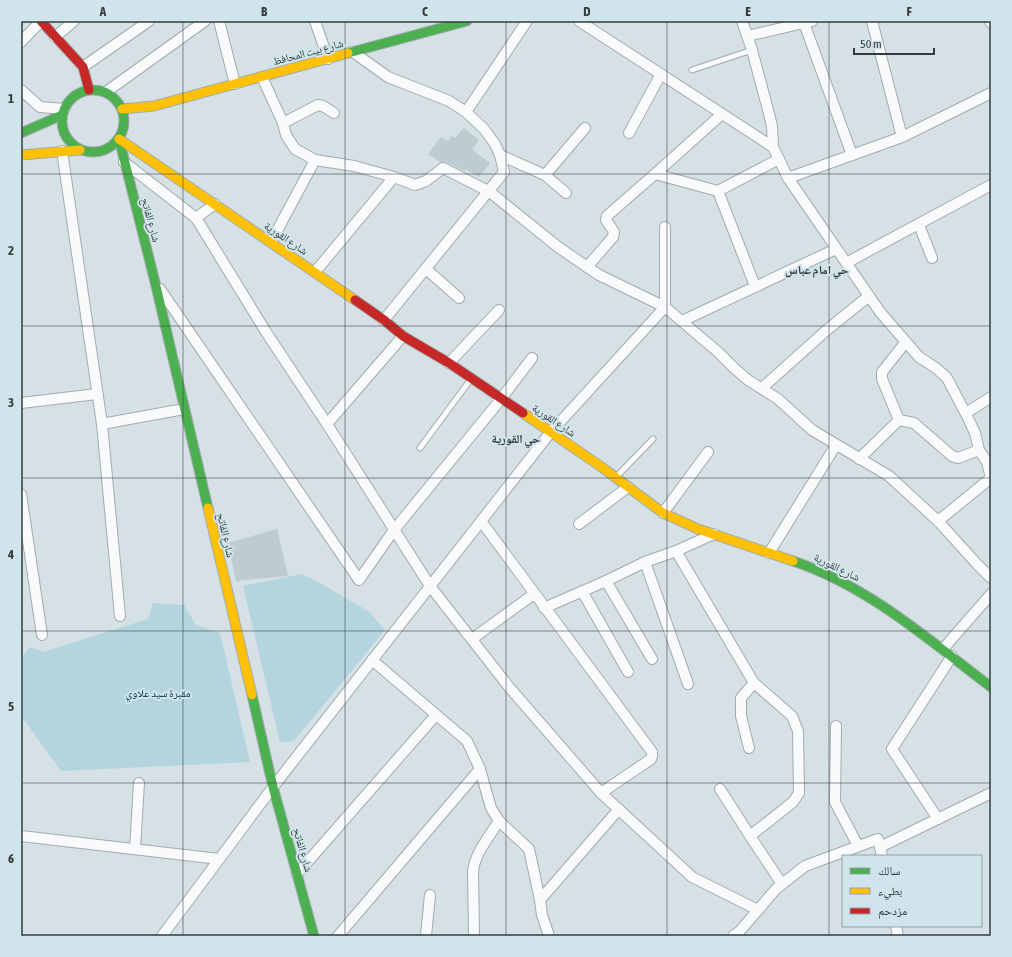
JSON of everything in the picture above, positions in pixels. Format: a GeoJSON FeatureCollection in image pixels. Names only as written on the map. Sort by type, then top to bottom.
{"type":"FeatureCollection","features":[{"type":"Feature","properties":{"kind":"street"},"geometry":{"type":"LineString","coordinates":[[21,42],[41,21],[83,67],[89,90]]}},
{"type":"Feature","properties":{"kind":"street"},"geometry":{"type":"LineString","coordinates":[[55,37],[74,21]]}},
{"type":"Feature","properties":{"kind":"street"},"geometry":{"type":"LineString","coordinates":[[83,67],[149,21]]}},
{"type":"Feature","properties":{"kind":"street"},"geometry":{"type":"LineString","coordinates":[[106,92],[205,21]]}},
{"type":"Feature","properties":{"kind":"street"},"geometry":{"type":"LineString","coordinates":[[219,21],[235,84]]}},
{"type":"Feature","properties":{"kind":"street"},"geometry":{"type":"LineString","coordinates":[[315,21],[328,59]]}},
{"type":"Feature","properties":{"kind":"street","name":"شارع بيت المحافظ"},"geometry":{"type":"LineString","coordinates":[[154,106],[467,21]]}},
{"type":"Feature","properties":{"kind":"street"},"geometry":{"type":"LineString","coordinates":[[466,112],[528,21]]}},
{"type":"Feature","properties":{"kind":"street"},"geometry":{"type":"LineString","coordinates":[[579,21],[773,147]]}},
{"type":"Feature","properties":{"kind":"street"},"geometry":{"type":"LineString","coordinates":[[742,21],[752,50],[772,126],[773,147],[788,178],[880,312],[905,343],[919,357],[936,368],[947,378],[966,413],[975,433],[979,450],[987,462],[991,478],[938,521]]}},
{"type":"Feature","properties":{"kind":"street"},"geometry":{"type":"LineString","coordinates":[[872,21],[902,136]]}},
{"type":"Feature","properties":{"kind":"street"},"geometry":{"type":"LineString","coordinates":[[747,36],[808,22],[852,155]]}},
{"type":"Feature","properties":{"kind":"street"},"geometry":{"type":"LineString","coordinates":[[353,52],[388,77],[450,102],[466,112],[484,130],[500,155],[504,172],[490,192],[384,320]]}},
{"type":"Feature","properties":{"kind":"street"},"geometry":{"type":"LineString","coordinates":[[629,133],[661,74]]}},
{"type":"Feature","properties":{"kind":"street"},"geometry":{"type":"LineString","coordinates":[[262,77],[283,123],[286,135],[296,149],[315,160],[354,166],[417,185],[426,181],[443,168],[490,192],[558,247],[599,276],[665,307],[718,352],[748,380],[778,399],[812,430],[858,459],[882,471],[897,482],[938,521],[991,578]]}},
{"type":"Feature","properties":{"kind":"street"},"geometry":{"type":"LineString","coordinates":[[21,90],[40,107],[63,112]]}},
{"type":"Feature","properties":{"kind":"street"},"geometry":{"type":"LineString","coordinates":[[21,155],[80,150],[91,152],[102,151],[111,147],[119,139],[123,131],[125,121],[122,109],[118,102],[106,92],[89,90],[81,92],[68,102],[63,112],[62,124],[65,135],[73,145],[80,150]]}},
{"type":"Feature","properties":{"kind":"street"},"geometry":{"type":"LineString","coordinates":[[788,178],[902,136],[991,93]]}},
{"type":"Feature","properties":{"kind":"street"},"geometry":{"type":"LineString","coordinates":[[283,123],[318,105],[323,106],[334,113]]}},
{"type":"Feature","properties":{"kind":"street"},"geometry":{"type":"LineString","coordinates":[[122,109],[154,106]]}},
{"type":"Feature","properties":{"kind":"street"},"geometry":{"type":"LineString","coordinates":[[125,121],[154,106]]}},
{"type":"Feature","properties":{"kind":"street"},"geometry":{"type":"LineString","coordinates":[[21,133],[63,112]]}},
{"type":"Feature","properties":{"kind":"street"},"geometry":{"type":"LineString","coordinates":[[587,267],[613,237],[614,232],[606,220],[607,216],[722,114]]}},
{"type":"Feature","properties":{"kind":"street"},"geometry":{"type":"LineString","coordinates":[[545,175],[585,128]]}},
{"type":"Feature","properties":{"kind":"street","name":"شارع الفاتح"},"geometry":{"type":"LineString","coordinates":[[119,139],[155,282],[273,787],[314,936]]}},
{"type":"Feature","properties":{"kind":"street","name":"شارع القورية"},"geometry":{"type":"LineString","coordinates":[[119,139],[315,272],[384,320],[403,336],[449,363],[616,477],[640,497],[663,513],[688,525],[817,570],[858,590],[878,602],[952,656],[991,687]]}},
{"type":"Feature","properties":{"kind":"street"},"geometry":{"type":"LineString","coordinates":[[62,152],[102,424],[120,616]]}},
{"type":"Feature","properties":{"kind":"street"},"geometry":{"type":"LineString","coordinates":[[500,155],[545,175],[566,193]]}},
{"type":"Feature","properties":{"kind":"street"},"geometry":{"type":"LineString","coordinates":[[271,242],[315,160]]}},
{"type":"Feature","properties":{"kind":"street"},"geometry":{"type":"LineString","coordinates":[[655,174],[718,191],[779,160]]}},
{"type":"Feature","properties":{"kind":"street"},"geometry":{"type":"LineString","coordinates":[[124,162],[196,218],[266,332],[327,424],[430,586],[509,687],[601,793],[692,877],[758,910]]}},
{"type":"Feature","properties":{"kind":"street"},"geometry":{"type":"LineString","coordinates":[[315,272],[394,177]]}},
{"type":"Feature","properties":{"kind":"street"},"geometry":{"type":"LineString","coordinates":[[846,263],[991,185]]}},
{"type":"Feature","properties":{"kind":"street"},"geometry":{"type":"LineString","coordinates":[[718,191],[755,286]]}},
{"type":"Feature","properties":{"kind":"street"},"geometry":{"type":"LineString","coordinates":[[196,218],[215,204]]}},
{"type":"Feature","properties":{"kind":"street"},"geometry":{"type":"LineString","coordinates":[[919,225],[932,258]]}},
{"type":"Feature","properties":{"kind":"street"},"geometry":{"type":"LineString","coordinates":[[162,936],[273,787],[550,433],[665,307],[665,227]]}},
{"type":"Feature","properties":{"kind":"street"},"geometry":{"type":"LineString","coordinates":[[682,321],[836,249]]}},
{"type":"Feature","properties":{"kind":"street"},"geometry":{"type":"LineString","coordinates":[[426,269],[459,298]]}},
{"type":"Feature","properties":{"kind":"street"},"geometry":{"type":"LineString","coordinates":[[155,282],[359,580],[394,530],[501,399],[532,358]]}},
{"type":"Feature","properties":{"kind":"street"},"geometry":{"type":"LineString","coordinates":[[762,388],[828,329],[869,296]]}},
{"type":"Feature","properties":{"kind":"street"},"geometry":{"type":"LineString","coordinates":[[449,363],[499,310]]}},
{"type":"Feature","properties":{"kind":"street"},"geometry":{"type":"LineString","coordinates":[[327,424],[403,336]]}},
{"type":"Feature","properties":{"kind":"street"},"geometry":{"type":"LineString","coordinates":[[899,420],[882,379],[882,372],[905,343]]}},
{"type":"Feature","properties":{"kind":"street"},"geometry":{"type":"LineString","coordinates":[[21,403],[97,394]]}},
{"type":"Feature","properties":{"kind":"street"},"geometry":{"type":"LineString","coordinates":[[966,413],[991,397]]}},
{"type":"Feature","properties":{"kind":"street"},"geometry":{"type":"LineString","coordinates":[[102,424],[184,409]]}},
{"type":"Feature","properties":{"kind":"street"},"geometry":{"type":"LineString","coordinates":[[899,420],[914,423],[952,456],[958,458],[979,450]]}},
{"type":"Feature","properties":{"kind":"street"},"geometry":{"type":"LineString","coordinates":[[858,459],[899,420]]}},
{"type":"Feature","properties":{"kind":"street"},"geometry":{"type":"LineString","coordinates":[[769,553],[836,445]]}},
{"type":"Feature","properties":{"kind":"street"},"geometry":{"type":"LineString","coordinates":[[663,513],[708,452]]}},
{"type":"Feature","properties":{"kind":"street"},"geometry":{"type":"LineString","coordinates":[[579,524],[628,487]]}},
{"type":"Feature","properties":{"kind":"street"},"geometry":{"type":"LineString","coordinates":[[21,494],[42,635]]}},
{"type":"Feature","properties":{"kind":"street"},"geometry":{"type":"LineString","coordinates":[[481,521],[652,752],[651,760],[601,793]]}},
{"type":"Feature","properties":{"kind":"street"},"geometry":{"type":"LineString","coordinates":[[544,608],[645,562],[676,551],[714,534]]}},
{"type":"Feature","properties":{"kind":"street"},"geometry":{"type":"LineString","coordinates":[[676,551],[754,683],[792,716],[798,731],[799,793],[793,802],[750,836]]}},
{"type":"Feature","properties":{"kind":"street"},"geometry":{"type":"LineString","coordinates":[[645,562],[688,684]]}},
{"type":"Feature","properties":{"kind":"street"},"geometry":{"type":"LineString","coordinates":[[606,581],[652,659]]}},
{"type":"Feature","properties":{"kind":"street"},"geometry":{"type":"LineString","coordinates":[[582,591],[628,672]]}},
{"type":"Feature","properties":{"kind":"street"},"geometry":{"type":"LineString","coordinates":[[472,639],[534,594]]}},
{"type":"Feature","properties":{"kind":"street"},"geometry":{"type":"LineString","coordinates":[[943,650],[991,594]]}},
{"type":"Feature","properties":{"kind":"street"},"geometry":{"type":"LineString","coordinates":[[938,819],[892,749],[952,656]]}},
{"type":"Feature","properties":{"kind":"street"},"geometry":{"type":"LineString","coordinates":[[372,660],[467,741],[480,769],[491,808],[499,821],[529,850],[542,915],[549,936]]}},
{"type":"Feature","properties":{"kind":"street"},"geometry":{"type":"LineString","coordinates":[[749,748],[741,716],[741,698],[754,683]]}},
{"type":"Feature","properties":{"kind":"street"},"geometry":{"type":"LineString","coordinates":[[297,874],[436,715]]}},
{"type":"Feature","properties":{"kind":"street"},"geometry":{"type":"LineString","coordinates":[[836,726],[835,802],[858,846]]}},
{"type":"Feature","properties":{"kind":"street"},"geometry":{"type":"LineString","coordinates":[[338,936],[480,769]]}},
{"type":"Feature","properties":{"kind":"street"},"geometry":{"type":"LineString","coordinates":[[135,849],[138,783]]}},
{"type":"Feature","properties":{"kind":"street"},"geometry":{"type":"LineString","coordinates":[[720,789],[782,884]]}},
{"type":"Feature","properties":{"kind":"street"},"geometry":{"type":"LineString","coordinates":[[737,935],[776,889],[805,866],[878,838],[881,852],[938,819],[991,793]]}},
{"type":"Feature","properties":{"kind":"street"},"geometry":{"type":"LineString","coordinates":[[540,900],[620,809]]}},
{"type":"Feature","properties":{"kind":"street"},"geometry":{"type":"LineString","coordinates":[[474,936],[474,864],[477,856],[499,821]]}},
{"type":"Feature","properties":{"kind":"street"},"geometry":{"type":"LineString","coordinates":[[21,836],[219,859]]}},
{"type":"Feature","properties":{"kind":"street"},"geometry":{"type":"LineString","coordinates":[[426,936],[430,894]]}},
{"type":"Feature","properties":{"kind":"lane"},"geometry":{"type":"LineString","coordinates":[[692,70],[752,50]]}},
{"type":"Feature","properties":{"kind":"lane"},"geometry":{"type":"LineString","coordinates":[[420,448],[472,379]]}},
{"type":"Feature","properties":{"kind":"lane"},"geometry":{"type":"LineString","coordinates":[[616,477],[652,439]]}},
{"type":"Feature","properties":{"kind":"green space"},"geometry":{"type":"Polygon","coordinates":[[[302,574],[368,611],[385,630],[294,741],[280,742],[243,586],[302,574]]]}},
{"type":"Feature","properties":{"kind":"green space","name":"مقبرة سيد علاوي"},"geometry":{"type":"Polygon","coordinates":[[[153,603],[184,605],[196,625],[220,633],[250,762],[61,771],[25,721],[21,719],[21,659],[30,647],[43,652],[148,619],[153,603]]]}},
{"type":"Feature","properties":{"kind":"building"},"geometry":{"type":"Polygon","coordinates":[[[464,128],[479,140],[472,150],[490,163],[479,177],[467,170],[464,171],[446,162],[440,162],[428,154],[441,137],[448,141],[452,136],[455,138],[464,128]]]}},
{"type":"Feature","properties":{"kind":"building"},"geometry":{"type":"Polygon","coordinates":[[[277,529],[288,576],[236,581],[228,543],[277,529]]]}},
{"type":"Feature","properties":{"kind":"traffic: fast"},"geometry":{"type":"LineString","coordinates":[[348,53],[467,21]]}},
{"type":"Feature","properties":{"kind":"traffic: fast"},"geometry":{"type":"LineString","coordinates":[[87,90],[99,90],[115,99],[122,109],[124,121],[122,133],[115,143],[99,152],[87,152],[76,147],[67,138],[62,127],[62,115],[67,104],[76,95],[87,90]]}},
{"type":"Feature","properties":{"kind":"traffic: fast"},"geometry":{"type":"LineString","coordinates":[[21,133],[62,115]]}},
{"type":"Feature","properties":{"kind":"traffic: fast"},"geometry":{"type":"LineString","coordinates":[[119,139],[155,282],[208,508]]}},
{"type":"Feature","properties":{"kind":"traffic: fast"},"geometry":{"type":"LineString","coordinates":[[793,561],[820,572],[872,599],[921,633],[991,687]]}},
{"type":"Feature","properties":{"kind":"traffic: fast"},"geometry":{"type":"LineString","coordinates":[[252,695],[273,787],[314,936]]}},
{"type":"Feature","properties":{"kind":"traffic: slow"},"geometry":{"type":"LineString","coordinates":[[122,109],[154,106],[348,53]]}},
{"type":"Feature","properties":{"kind":"traffic: slow"},"geometry":{"type":"LineString","coordinates":[[119,139],[355,300]]}},
{"type":"Feature","properties":{"kind":"traffic: slow"},"geometry":{"type":"LineString","coordinates":[[21,155],[80,150]]}},
{"type":"Feature","properties":{"kind":"traffic: slow"},"geometry":{"type":"LineString","coordinates":[[523,413],[603,468],[663,513],[698,529],[793,561]]}},
{"type":"Feature","properties":{"kind":"traffic: slow"},"geometry":{"type":"LineString","coordinates":[[208,508],[252,695]]}},
{"type":"Feature","properties":{"kind":"traffic: jam"},"geometry":{"type":"LineString","coordinates":[[41,21],[83,67],[89,90]]}},
{"type":"Feature","properties":{"kind":"traffic: jam"},"geometry":{"type":"LineString","coordinates":[[355,300],[384,320],[403,336],[449,363],[523,413]]}},
{"type":"Feature","properties":{"kind":"district","name":"حي امام عباس"},"geometry":{"type":"Point","coordinates":[817,270]}},
{"type":"Feature","properties":{"kind":"district","name":"حي القورية"},"geometry":{"type":"Point","coordinates":[516,439]}}]}
